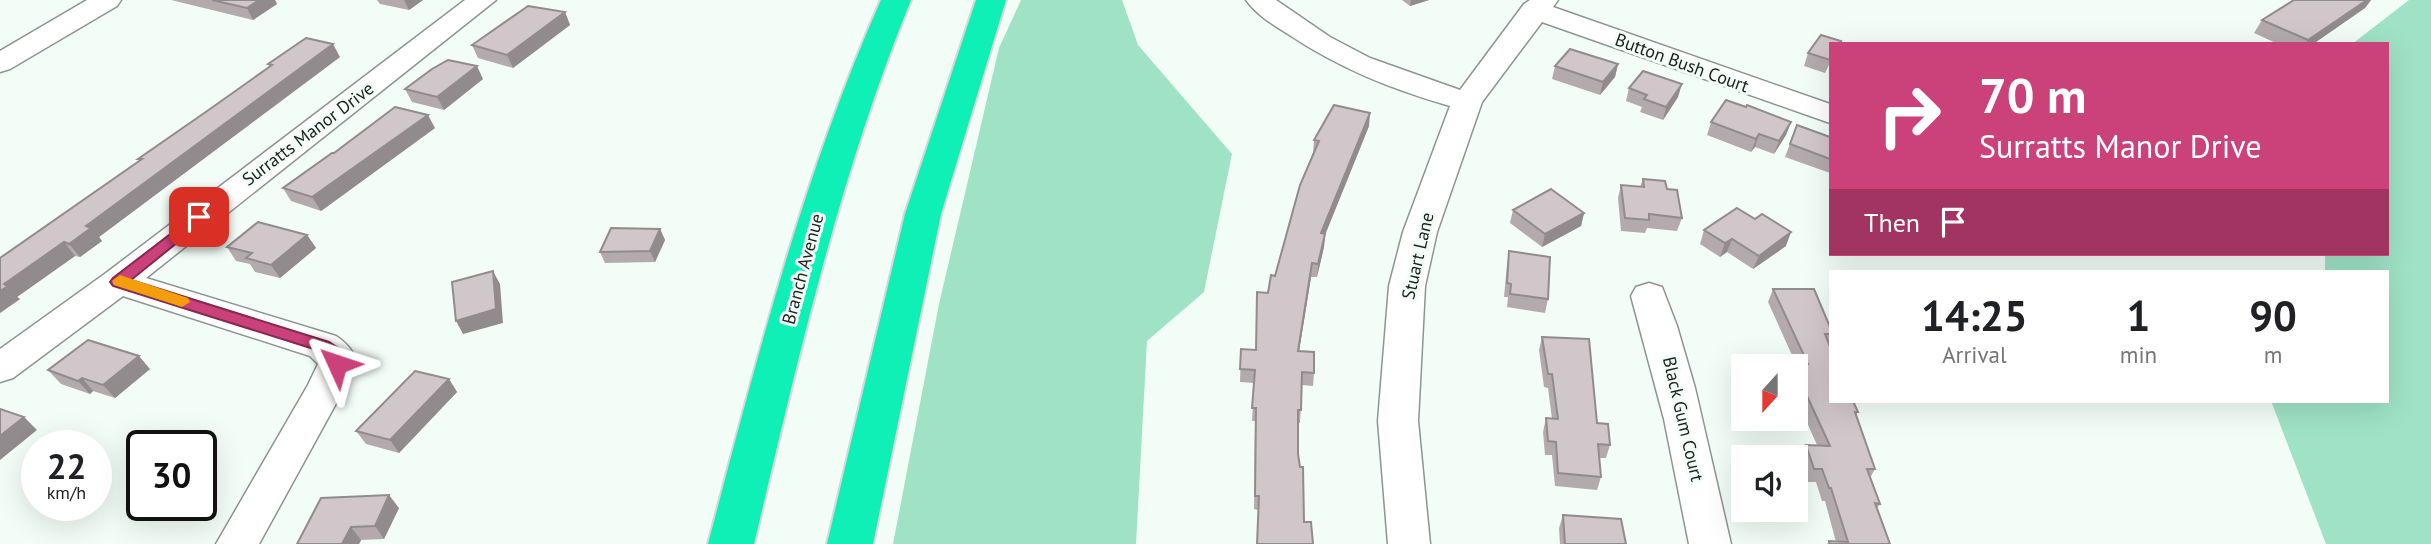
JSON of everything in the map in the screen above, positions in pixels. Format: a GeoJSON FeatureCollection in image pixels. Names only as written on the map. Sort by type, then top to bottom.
{"type":"FeatureCollection","features":[{"type":"Feature","properties":{"kind":"highway","name":"Branch Avenue"},"geometry":{"type":"LineString","coordinates":[[731,544],[810,238],[873,50],[896,0]]}},
{"type":"Feature","properties":{"kind":"highway"},"geometry":{"type":"LineString","coordinates":[[850,544],[923,214],[991,0]]}},
{"type":"Feature","properties":{"kind":"street"},"geometry":{"type":"LineString","coordinates":[[0,63],[107,0]]}},
{"type":"Feature","properties":{"kind":"street","name":"Surratts Manor Drive"},"geometry":{"type":"LineString","coordinates":[[0,368],[118,282],[482,0]]}},
{"type":"Feature","properties":{"kind":"street"},"geometry":{"type":"LineString","coordinates":[[1260,0],[1320,44],[1352,63],[1399,83],[1467,101]]}},
{"type":"Feature","properties":{"kind":"street","name":"Stuart Lane"},"geometry":{"type":"LineString","coordinates":[[1409,544],[1398,421],[1407,286],[1420,232],[1467,101],[1539,5]]}},
{"type":"Feature","properties":{"kind":"street","name":"Button Bush Court"},"geometry":{"type":"LineString","coordinates":[[1539,5],[1829,114]]}},
{"type":"Feature","properties":{"kind":"street"},"geometry":{"type":"LineString","coordinates":[[118,282],[323,346],[335,354],[337,364],[325,389],[237,544]]}},
{"type":"Feature","properties":{"kind":"street","name":"Black Gum Court"},"geometry":{"type":"LineString","coordinates":[[1649,296],[1667,351],[1692,450],[1710,544]]}},
{"type":"Feature","properties":{"kind":"green space"},"geometry":{"type":"Polygon","coordinates":[[[1021,0],[1122,0],[1138,45],[1232,154],[1204,292],[1147,341],[1136,544],[893,544],[939,304],[999,48],[1021,0]]]}},
{"type":"Feature","properties":{"kind":"green space"},"geometry":{"type":"Polygon","coordinates":[[[2409,0],[2431,0],[2431,544],[2326,544],[2272,403],[2389,403],[2389,270],[2325,270],[2325,256],[2389,256],[2389,42],[2355,42],[2409,0]]]}},
{"type":"Feature","properties":{"kind":"building"},"geometry":{"type":"Polygon","coordinates":[[[212,0],[259,0],[247,8],[212,0]]]}},
{"type":"Feature","properties":{"kind":"building"},"geometry":{"type":"Polygon","coordinates":[[[2294,0],[2367,0],[2308,40],[2262,20],[2294,0]]]}},
{"type":"Feature","properties":{"kind":"building"},"geometry":{"type":"Polygon","coordinates":[[[528,6],[565,12],[507,55],[472,45],[528,6]]]}},
{"type":"Feature","properties":{"kind":"building"},"geometry":{"type":"Polygon","coordinates":[[[1821,35],[1841,41],[1829,42],[1829,60],[1808,53],[1821,35]]]}},
{"type":"Feature","properties":{"kind":"building"},"geometry":{"type":"Polygon","coordinates":[[[306,38],[333,44],[86,226],[91,228],[69,244],[64,242],[4,284],[8,286],[0,291],[0,258],[142,159],[138,159],[306,38]]]}},
{"type":"Feature","properties":{"kind":"building"},"geometry":{"type":"Polygon","coordinates":[[[1570,49],[1618,64],[1603,82],[1555,66],[1570,49]]]}},
{"type":"Feature","properties":{"kind":"building"},"geometry":{"type":"Polygon","coordinates":[[[448,60],[477,66],[437,97],[405,89],[432,69],[448,60]]]}},
{"type":"Feature","properties":{"kind":"building"},"geometry":{"type":"Polygon","coordinates":[[[1643,71],[1682,84],[1666,107],[1644,99],[1647,95],[1629,88],[1643,71]]]}},
{"type":"Feature","properties":{"kind":"building"},"geometry":{"type":"Polygon","coordinates":[[[1726,100],[1791,122],[1779,141],[1759,134],[1756,139],[1711,122],[1726,100]]]}},
{"type":"Feature","properties":{"kind":"building"},"geometry":{"type":"Polygon","coordinates":[[[1334,105],[1370,113],[1321,233],[1325,234],[1318,264],[1312,263],[1298,351],[1314,352],[1314,373],[1302,372],[1301,410],[1298,410],[1298,454],[1300,467],[1303,467],[1304,522],[1311,522],[1313,544],[1257,544],[1259,496],[1255,496],[1256,408],[1252,408],[1255,370],[1240,369],[1241,349],[1256,350],[1257,292],[1268,293],[1271,275],[1275,276],[1300,185],[1319,141],[1314,140],[1334,105]]]}},
{"type":"Feature","properties":{"kind":"building"},"geometry":{"type":"Polygon","coordinates":[[[395,107],[428,115],[312,197],[283,188],[334,153],[395,107]]]}},
{"type":"Feature","properties":{"kind":"building"},"geometry":{"type":"Polygon","coordinates":[[[1797,125],[1829,137],[1829,159],[1790,144],[1797,125]]]}},
{"type":"Feature","properties":{"kind":"building"},"geometry":{"type":"Polygon","coordinates":[[[1643,179],[1665,181],[1667,189],[1677,190],[1682,218],[1649,214],[1649,220],[1625,218],[1621,185],[1644,187],[1643,179]]]}},
{"type":"Feature","properties":{"kind":"building"},"geometry":{"type":"Polygon","coordinates":[[[1551,189],[1584,213],[1545,234],[1513,210],[1551,189]]]}},
{"type":"Feature","properties":{"kind":"building"},"geometry":{"type":"Polygon","coordinates":[[[1737,208],[1755,219],[1762,214],[1791,232],[1759,256],[1732,239],[1725,243],[1704,230],[1737,208]]]}},
{"type":"Feature","properties":{"kind":"building"},"geometry":{"type":"Polygon","coordinates":[[[258,222],[307,235],[271,265],[246,258],[252,253],[227,247],[258,222]]]}},
{"type":"Feature","properties":{"kind":"building"},"geometry":{"type":"Polygon","coordinates":[[[611,228],[660,229],[650,251],[600,252],[611,228]]]}},
{"type":"Feature","properties":{"kind":"building"},"geometry":{"type":"Polygon","coordinates":[[[1509,251],[1550,257],[1548,299],[1510,294],[1511,284],[1507,283],[1509,251]]]}},
{"type":"Feature","properties":{"kind":"building"},"geometry":{"type":"Polygon","coordinates":[[[493,271],[496,309],[456,321],[452,282],[493,271]]]}},
{"type":"Feature","properties":{"kind":"building"},"geometry":{"type":"Polygon","coordinates":[[[1773,289],[1814,289],[1829,325],[1829,334],[1825,334],[1829,344],[1829,403],[1854,403],[1858,412],[1855,412],[1875,469],[1867,469],[1880,504],[1875,503],[1890,544],[1830,544],[1829,541],[1848,542],[1831,488],[1822,469],[1814,469],[1808,445],[1830,446],[1808,398],[1808,354],[1803,354],[1773,289]]]}},
{"type":"Feature","properties":{"kind":"building"},"geometry":{"type":"Polygon","coordinates":[[[1542,337],[1589,339],[1597,423],[1608,424],[1610,445],[1598,444],[1601,477],[1558,473],[1556,442],[1548,441],[1546,418],[1558,419],[1552,374],[1548,374],[1542,337]]]}},
{"type":"Feature","properties":{"kind":"building"},"geometry":{"type":"Polygon","coordinates":[[[88,340],[139,356],[103,385],[82,378],[78,381],[48,370],[88,340]]]}},
{"type":"Feature","properties":{"kind":"building"},"geometry":{"type":"Polygon","coordinates":[[[415,371],[449,379],[390,440],[356,431],[415,371]]]}},
{"type":"Feature","properties":{"kind":"building"},"geometry":{"type":"Polygon","coordinates":[[[0,409],[24,417],[0,436],[0,409]]]}},
{"type":"Feature","properties":{"kind":"building"},"geometry":{"type":"Polygon","coordinates":[[[389,495],[375,526],[351,527],[342,544],[297,544],[321,498],[389,495]]]}},
{"type":"Feature","properties":{"kind":"building"},"geometry":{"type":"Polygon","coordinates":[[[1563,515],[1621,519],[1626,544],[1565,544],[1563,515]]]}},
{"type":"Feature","properties":{"kind":"slow traffic"},"geometry":{"type":"LineString","coordinates":[[120,281],[118,282],[182,302]]}},
{"type":"Feature","properties":{"kind":"route"},"geometry":{"type":"LineString","coordinates":[[199,217],[118,282],[323,346],[335,354],[337,364]]}}]}
